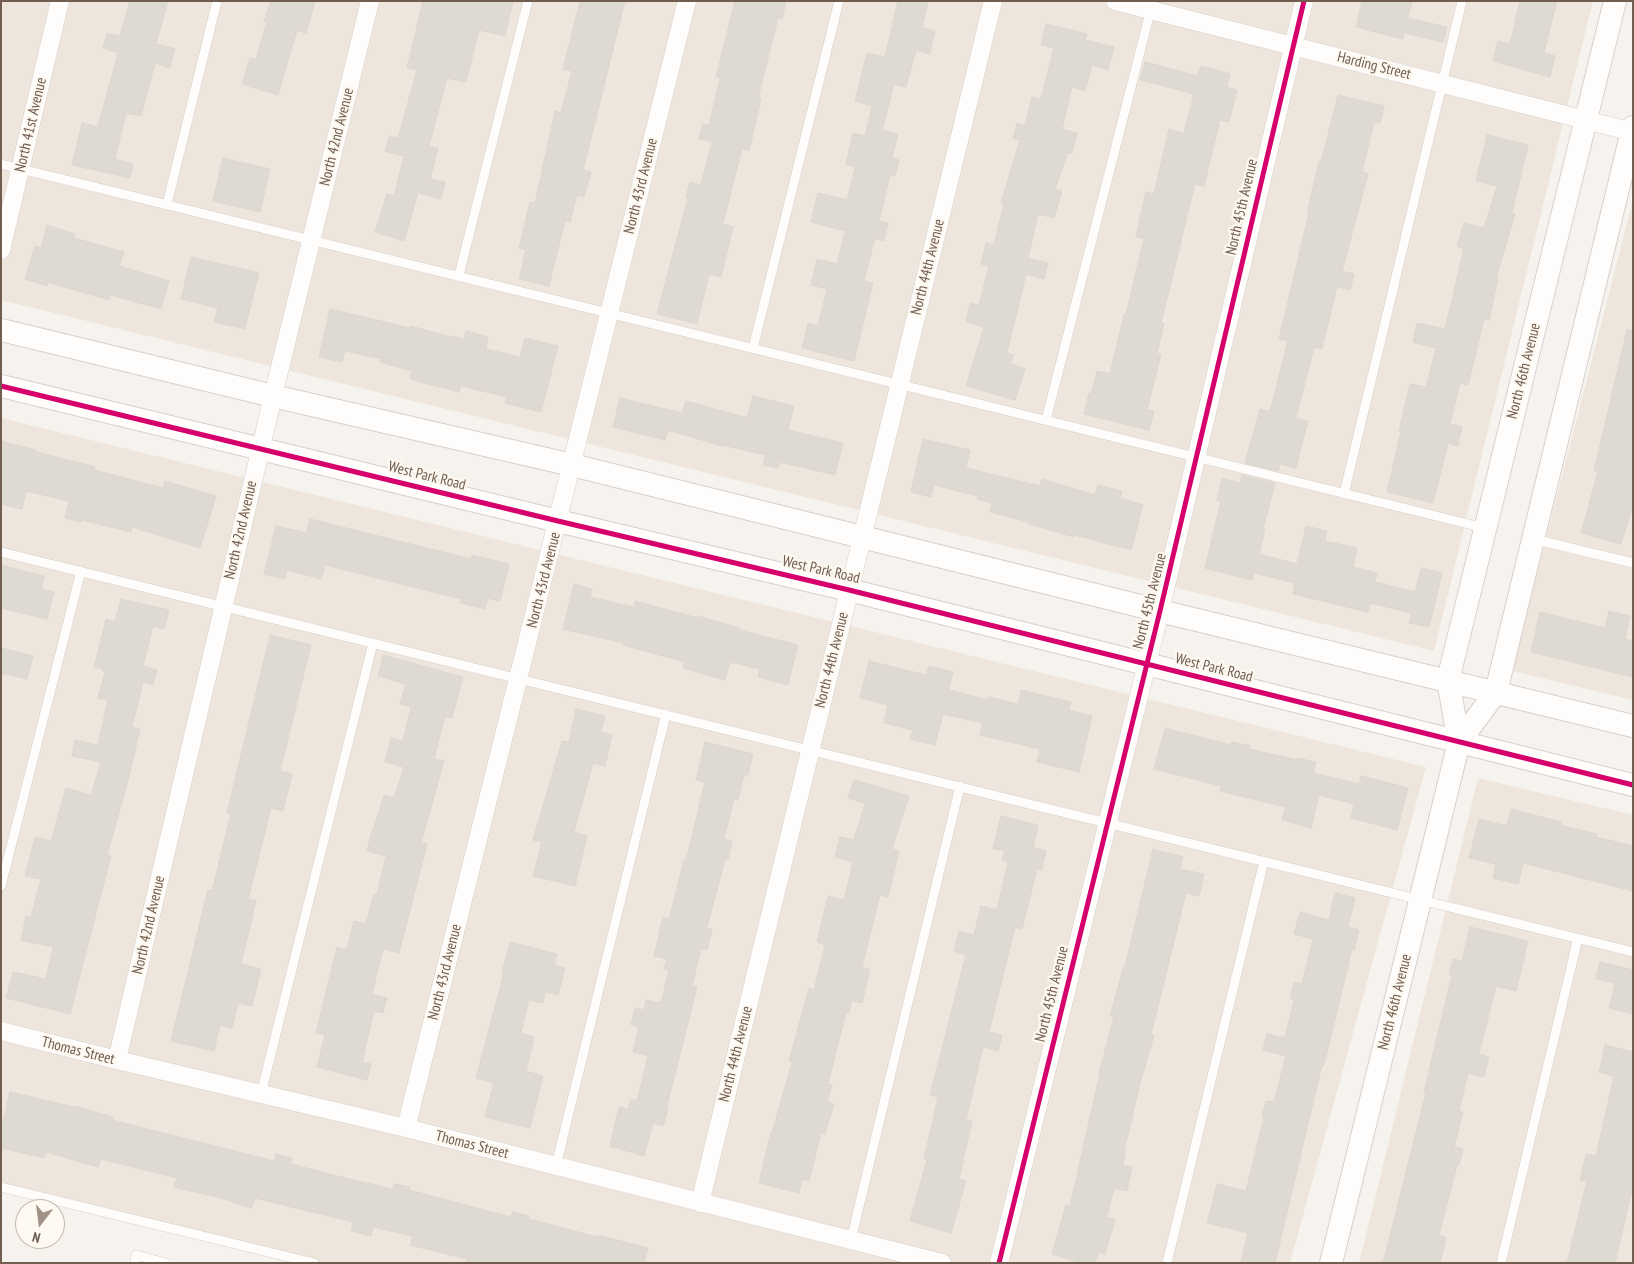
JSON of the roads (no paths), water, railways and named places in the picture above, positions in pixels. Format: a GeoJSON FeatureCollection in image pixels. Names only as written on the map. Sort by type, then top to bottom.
{"type":"FeatureCollection","features":[{"type":"Feature","properties":{"kind":"street","name":"North 41st Avenue"},"geometry":{"type":"LineString","coordinates":[[1,250],[60,1]]}},
{"type":"Feature","properties":{"kind":"street","name":"North 42nd Avenue"},"geometry":{"type":"LineString","coordinates":[[117,1060],[273,396],[370,1]]}},
{"type":"Feature","properties":{"kind":"street","name":"North 43rd Avenue"},"geometry":{"type":"LineString","coordinates":[[406,1128],[686,1]]}},
{"type":"Feature","properties":{"kind":"street","name":"North 44th Avenue"},"geometry":{"type":"LineString","coordinates":[[700,1202],[993,1]]}},
{"type":"Feature","properties":{"kind":"street","name":"Harding Street"},"geometry":{"type":"LineString","coordinates":[[1115,1],[1152,6],[1293,46],[1632,130]]}},
{"type":"Feature","properties":{"kind":"street","name":"North 45th Avenue"},"geometry":{"type":"LineString","coordinates":[[999,1263],[1147,665],[1304,1]]}},
{"type":"Feature","properties":{"kind":"street","name":"North 46th Avenue"},"geometry":{"type":"LineString","coordinates":[[1459,742],[1448,680],[1614,1]]}},
{"type":"Feature","properties":{"kind":"street","name":"North 46th Avenue"},"geometry":{"type":"LineString","coordinates":[[1331,1263],[1459,742],[1496,692],[1632,130]]}},
{"type":"Feature","properties":{"kind":"street"},"geometry":{"type":"LineString","coordinates":[[1,330],[273,396],[572,465],[1633,726]]}},
{"type":"Feature","properties":{"kind":"street","name":"West Park Road"},"geometry":{"type":"LineString","coordinates":[[1,386],[849,590],[1633,785]]}},
{"type":"Feature","properties":{"kind":"street","name":"Thomas Street"},"geometry":{"type":"LineString","coordinates":[[1,1031],[406,1128],[942,1263]]}},
{"type":"Feature","properties":{"kind":"lane"},"geometry":{"type":"LineString","coordinates":[[167,204],[217,1]]}},
{"type":"Feature","properties":{"kind":"lane"},"geometry":{"type":"LineString","coordinates":[[459,275],[528,1]]}},
{"type":"Feature","properties":{"kind":"lane"},"geometry":{"type":"LineString","coordinates":[[753,348],[839,1]]}},
{"type":"Feature","properties":{"kind":"lane"},"geometry":{"type":"LineString","coordinates":[[1344,494],[1462,1]]}},
{"type":"Feature","properties":{"kind":"lane"},"geometry":{"type":"LineString","coordinates":[[1046,420],[1152,6]]}},
{"type":"Feature","properties":{"kind":"lane"},"geometry":{"type":"LineString","coordinates":[[1,164],[1486,528]]}},
{"type":"Feature","properties":{"kind":"lane"},"geometry":{"type":"LineString","coordinates":[[1533,539],[1633,563]]}},
{"type":"Feature","properties":{"kind":"lane"},"geometry":{"type":"LineString","coordinates":[[1,552],[1633,952]]}},
{"type":"Feature","properties":{"kind":"lane"},"geometry":{"type":"LineString","coordinates":[[1,886],[81,571]]}},
{"type":"Feature","properties":{"kind":"lane"},"geometry":{"type":"LineString","coordinates":[[261,1094],[373,643]]}},
{"type":"Feature","properties":{"kind":"lane"},"geometry":{"type":"LineString","coordinates":[[556,1166],[666,714]]}},
{"type":"Feature","properties":{"kind":"lane"},"geometry":{"type":"LineString","coordinates":[[850,1240],[960,786]]}},
{"type":"Feature","properties":{"kind":"lane"},"geometry":{"type":"LineString","coordinates":[[1166,1263],[1264,861]]}},
{"type":"Feature","properties":{"kind":"lane"},"geometry":{"type":"LineString","coordinates":[[1501,1263],[1578,938]]}},
{"type":"Feature","properties":{"kind":"lane"},"geometry":{"type":"LineString","coordinates":[[1,1187],[314,1263]]}},
{"type":"Feature","properties":{"kind":"lane"},"geometry":{"type":"LineString","coordinates":[[135,1263],[136,1256],[166,1263]]}}]}
